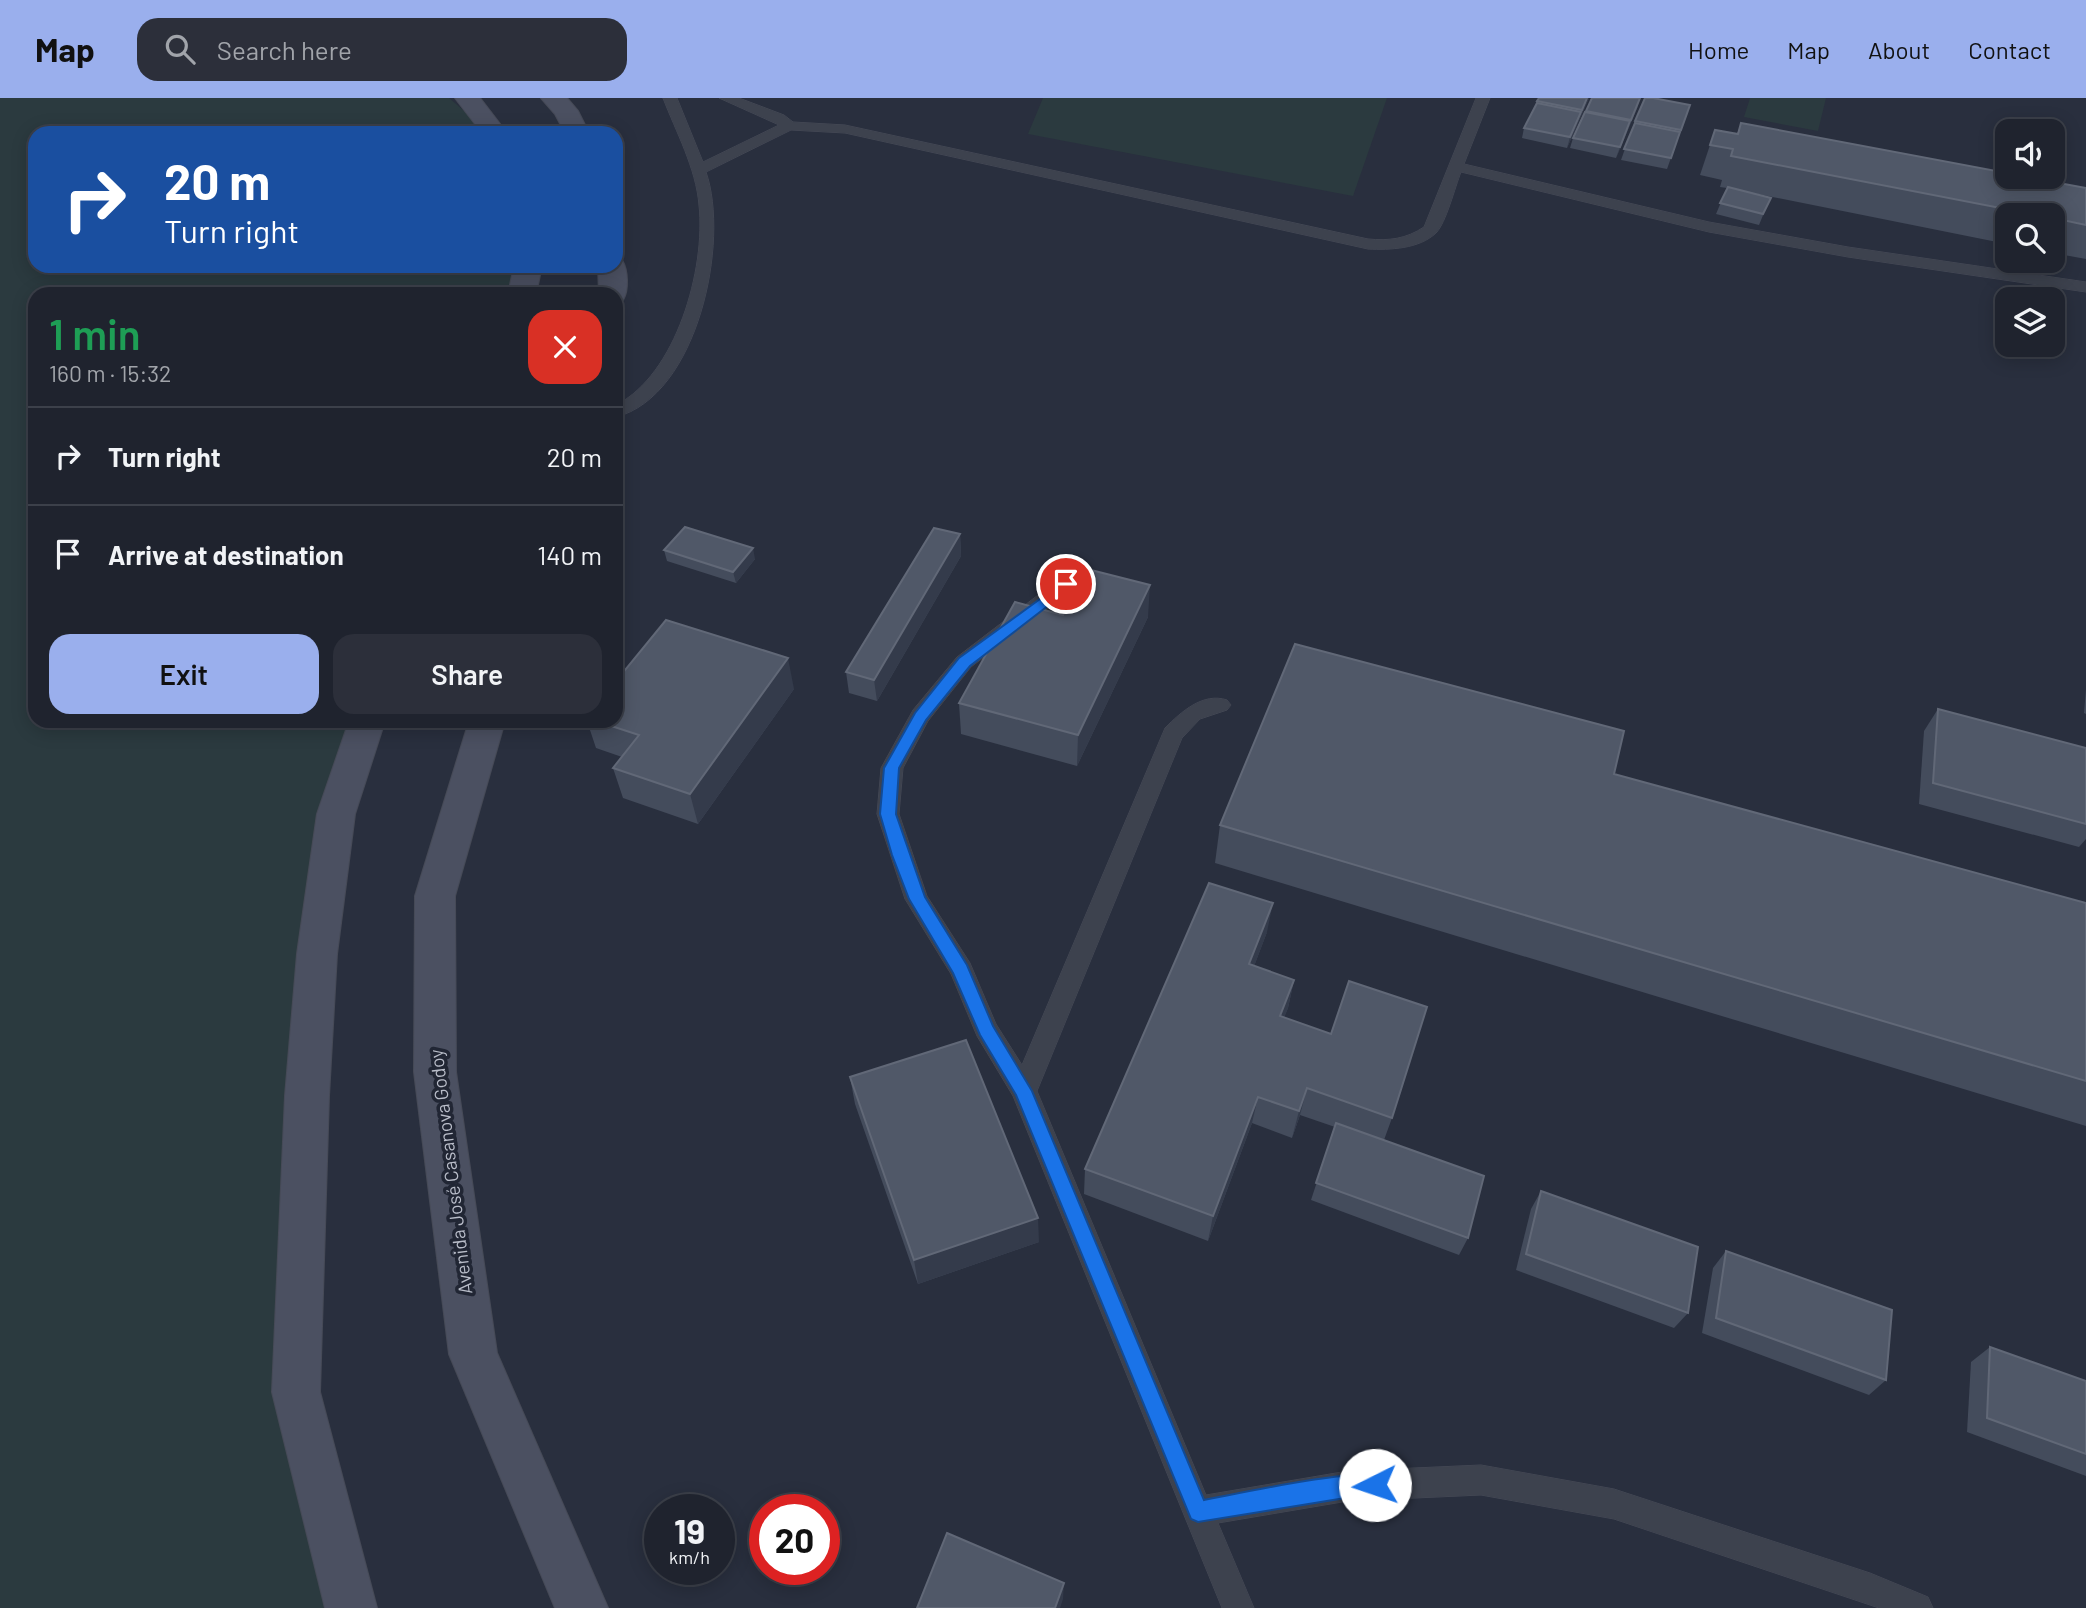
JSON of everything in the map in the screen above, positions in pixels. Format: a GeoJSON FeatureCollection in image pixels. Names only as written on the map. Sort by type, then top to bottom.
{"type":"FeatureCollection","features":[{"type":"Feature","properties":{"kind":"street"},"geometry":{"type":"LineString","coordinates":[[467,98],[489,126]]}},
{"type":"Feature","properties":{"kind":"street"},"geometry":{"type":"LineString","coordinates":[[553,98],[566,111],[574,126]]}},
{"type":"Feature","properties":{"kind":"street"},"geometry":{"type":"LineString","coordinates":[[351,1608],[296,1392],[307,1096],[317,954],[336,814],[365,728]]}},
{"type":"Feature","properties":{"kind":"street","name":"Avenida José Casanova Godoy"},"geometry":{"type":"LineString","coordinates":[[485,728],[435,896],[435,1072],[473,1354],[582,1608]]}},
{"type":"Feature","properties":{"kind":"lane"},"geometry":{"type":"LineString","coordinates":[[623,410],[652,390],[673,358],[701,279],[708,231],[707,205],[698,170],[670,98]]}},
{"type":"Feature","properties":{"kind":"lane"},"geometry":{"type":"LineString","coordinates":[[726,98],[779,118],[789,126]]}},
{"type":"Feature","properties":{"kind":"lane"},"geometry":{"type":"LineString","coordinates":[[698,170],[789,126],[845,129],[1384,245],[1409,242],[1431,229],[1483,98]]}},
{"type":"Feature","properties":{"kind":"lane"},"geometry":{"type":"LineString","coordinates":[[1454,166],[1709,227],[1848,252],[2086,286]]}},
{"type":"Feature","properties":{"kind":"lane"},"geometry":{"type":"LineString","coordinates":[[1066,584],[964,662],[920,716],[892,768],[888,814],[917,899],[961,970],[986,1030],[1024,1091],[1238,1608]]}},
{"type":"Feature","properties":{"kind":"lane"},"geometry":{"type":"LineString","coordinates":[[1024,1091],[1173,734],[1193,713],[1220,705]]}},
{"type":"Feature","properties":{"kind":"lane"},"geometry":{"type":"LineString","coordinates":[[1198,1511],[1348,1486],[1481,1480],[1614,1504],[1870,1589],[1917,1608]]}},
{"type":"Feature","properties":{"kind":"shaded area"},"geometry":{"type":"Polygon","coordinates":[[[0,98],[449,98],[482,126],[28,126],[28,273],[526,273],[524,287],[28,287],[28,728],[368,728],[336,814],[296,1392],[351,1608],[0,1608],[0,98]]]}},
{"type":"Feature","properties":{"kind":"shaded area"},"geometry":{"type":"Polygon","coordinates":[[[1043,98],[1387,98],[1353,196],[1028,134],[1043,98]]]}},
{"type":"Feature","properties":{"kind":"shaded area"},"geometry":{"type":"Polygon","coordinates":[[[1750,98],[1826,98],[1818,131],[1744,117],[1750,98]]]}},
{"type":"Feature","properties":{"kind":"building"},"geometry":{"type":"Polygon","coordinates":[[[1539,98],[1587,98],[1582,110],[1537,101],[1539,98]]]}},
{"type":"Feature","properties":{"kind":"building"},"geometry":{"type":"Polygon","coordinates":[[[1592,98],[1640,98],[1631,120],[1586,111],[1592,98]]]}},
{"type":"Feature","properties":{"kind":"building"},"geometry":{"type":"Polygon","coordinates":[[[1645,98],[1690,105],[1681,130],[1635,121],[1645,98]]]}},
{"type":"Feature","properties":{"kind":"building"},"geometry":{"type":"Polygon","coordinates":[[[1537,103],[1581,112],[1570,137],[1524,128],[1537,103]]]}},
{"type":"Feature","properties":{"kind":"building"},"geometry":{"type":"Polygon","coordinates":[[[1585,112],[1630,121],[1620,147],[1573,138],[1585,112]]]}},
{"type":"Feature","properties":{"kind":"building"},"geometry":{"type":"Polygon","coordinates":[[[1635,123],[1680,132],[1671,158],[1624,149],[1635,123]]]}},
{"type":"Feature","properties":{"kind":"building"},"geometry":{"type":"Polygon","coordinates":[[[1741,123],[1995,171],[1995,189],[2065,189],[2065,184],[2086,188],[2086,225],[2065,221],[2065,203],[1995,203],[1995,207],[1731,156],[1733,149],[1710,145],[1715,130],[1738,134],[1741,123]]]}},
{"type":"Feature","properties":{"kind":"building"},"geometry":{"type":"Polygon","coordinates":[[[1728,187],[1771,198],[1763,214],[1720,203],[1728,187]]]}},
{"type":"Feature","properties":{"kind":"building"},"geometry":{"type":"Polygon","coordinates":[[[685,527],[753,548],[733,572],[664,550],[685,527]]]}},
{"type":"Feature","properties":{"kind":"building"},"geometry":{"type":"Polygon","coordinates":[[[934,528],[960,534],[874,680],[846,672],[934,528]]]}},
{"type":"Feature","properties":{"kind":"building"},"geometry":{"type":"Polygon","coordinates":[[[1087,569],[1150,585],[1078,735],[959,703],[1015,602],[1063,615],[1087,569]]]}},
{"type":"Feature","properties":{"kind":"building"},"geometry":{"type":"Polygon","coordinates":[[[666,620],[788,658],[690,794],[613,768],[639,735],[618,728],[623,728],[623,672],[666,620]]]}},
{"type":"Feature","properties":{"kind":"building"},"geometry":{"type":"Polygon","coordinates":[[[1295,644],[1624,731],[1614,774],[2086,903],[2086,1081],[1220,825],[1295,644]]]}},
{"type":"Feature","properties":{"kind":"building"},"geometry":{"type":"Polygon","coordinates":[[[1938,709],[2086,748],[2086,824],[1933,783],[1938,709]]]}},
{"type":"Feature","properties":{"kind":"building"},"geometry":{"type":"Polygon","coordinates":[[[1209,883],[1273,903],[1249,964],[1294,980],[1280,1016],[1331,1034],[1349,981],[1427,1007],[1392,1118],[1307,1088],[1299,1111],[1258,1097],[1213,1216],[1085,1169],[1209,883]]]}},
{"type":"Feature","properties":{"kind":"building"},"geometry":{"type":"Polygon","coordinates":[[[966,1040],[1038,1218],[914,1260],[850,1077],[966,1040]]]}},
{"type":"Feature","properties":{"kind":"building"},"geometry":{"type":"Polygon","coordinates":[[[1336,1123],[1484,1176],[1468,1238],[1316,1183],[1336,1123]]]}},
{"type":"Feature","properties":{"kind":"building"},"geometry":{"type":"Polygon","coordinates":[[[1541,1191],[1698,1247],[1688,1313],[1526,1254],[1541,1191]]]}},
{"type":"Feature","properties":{"kind":"building"},"geometry":{"type":"Polygon","coordinates":[[[1726,1251],[1892,1310],[1886,1380],[1716,1318],[1726,1251]]]}},
{"type":"Feature","properties":{"kind":"building"},"geometry":{"type":"Polygon","coordinates":[[[1990,1347],[2086,1381],[2086,1454],[1987,1418],[1990,1347]]]}},
{"type":"Feature","properties":{"kind":"building"},"geometry":{"type":"Polygon","coordinates":[[[947,1533],[1064,1583],[1055,1608],[917,1608],[947,1533]]]}},
{"type":"Feature","properties":{"kind":"route"},"geometry":{"type":"LineString","coordinates":[[1066,584],[964,662],[920,716],[892,768],[888,814],[900,855],[917,899],[961,970],[986,1030],[1024,1091],[1198,1511],[1348,1486],[1375,1485]]}}]}
